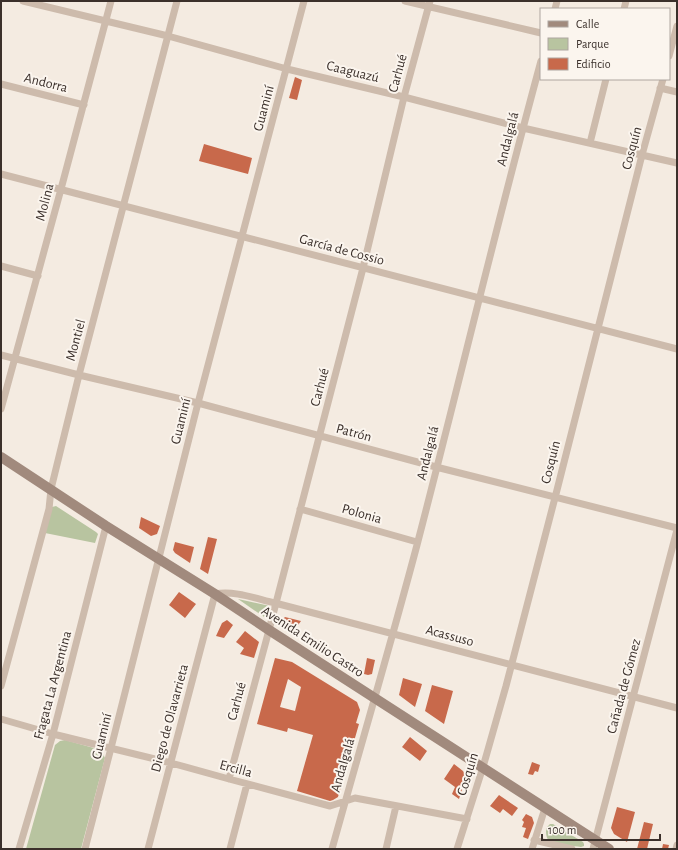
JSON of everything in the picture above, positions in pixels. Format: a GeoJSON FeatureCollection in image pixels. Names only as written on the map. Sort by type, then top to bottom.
{"type":"FeatureCollection","features":[{"type":"Feature","properties":{"kind":"main road","name":"Avenida Emilio Castro"},"geometry":{"type":"LineString","coordinates":[[1,457],[545,808],[594,845],[609,849]]}},
{"type":"Feature","properties":{"kind":"street","name":"Caaguazú"},"geometry":{"type":"LineString","coordinates":[[23,1],[168,36],[523,128],[677,163]]}},
{"type":"Feature","properties":{"kind":"street","name":"Molina"},"geometry":{"type":"LineString","coordinates":[[1,409],[111,1]]}},
{"type":"Feature","properties":{"kind":"street","name":"Montiel"},"geometry":{"type":"LineString","coordinates":[[1,686],[49,509],[51,489],[79,375],[177,1]]}},
{"type":"Feature","properties":{"kind":"street","name":"Guaminí"},"geometry":{"type":"LineString","coordinates":[[85,849],[112,748],[198,403],[304,1]]}},
{"type":"Feature","properties":{"kind":"street"},"geometry":{"type":"LineString","coordinates":[[405,1],[429,4],[540,33]]}},
{"type":"Feature","properties":{"kind":"street","name":"Carhué"},"geometry":{"type":"LineString","coordinates":[[229,779],[363,268],[404,97],[429,4]]}},
{"type":"Feature","properties":{"kind":"street"},"geometry":{"type":"LineString","coordinates":[[670,53],[676,38],[677,26]]}},
{"type":"Feature","properties":{"kind":"street","name":"Andalgalá"},"geometry":{"type":"LineString","coordinates":[[332,849],[393,633],[540,65]]}},
{"type":"Feature","properties":{"kind":"street"},"geometry":{"type":"LineString","coordinates":[[590,143],[606,80]]}},
{"type":"Feature","properties":{"kind":"street","name":"Cosquín"},"geometry":{"type":"LineString","coordinates":[[457,849],[483,768],[511,665],[663,80]]}},
{"type":"Feature","properties":{"kind":"street","name":"Andorra"},"geometry":{"type":"LineString","coordinates":[[1,84],[84,105]]}},
{"type":"Feature","properties":{"kind":"street"},"geometry":{"type":"LineString","coordinates":[[660,88],[677,92]]}},
{"type":"Feature","properties":{"kind":"street","name":"García de Cossio"},"geometry":{"type":"LineString","coordinates":[[1,174],[677,349]]}},
{"type":"Feature","properties":{"kind":"street"},"geometry":{"type":"LineString","coordinates":[[1,266],[38,276]]}},
{"type":"Feature","properties":{"kind":"street","name":"Patrón"},"geometry":{"type":"LineString","coordinates":[[1,355],[198,403],[436,468],[677,529]]}},
{"type":"Feature","properties":{"kind":"street","name":"Polonia"},"geometry":{"type":"LineString","coordinates":[[300,509],[417,542]]}},
{"type":"Feature","properties":{"kind":"street","name":"Fragata La Argentina"},"geometry":{"type":"LineString","coordinates":[[19,849],[53,734],[106,526]]}},
{"type":"Feature","properties":{"kind":"street","name":"Cañada de Gómez"},"geometry":{"type":"LineString","coordinates":[[594,845],[677,529]]}},
{"type":"Feature","properties":{"kind":"street","name":"Acassuso"},"geometry":{"type":"LineString","coordinates":[[215,594],[235,594],[276,603],[677,708]]}},
{"type":"Feature","properties":{"kind":"street","name":"Diego de Olavarrieta"},"geometry":{"type":"LineString","coordinates":[[148,849],[215,594]]}},
{"type":"Feature","properties":{"kind":"street","name":"Ercilla"},"geometry":{"type":"LineString","coordinates":[[1,719],[53,734],[171,763],[330,806],[356,798],[467,819]]}},
{"type":"Feature","properties":{"kind":"street"},"geometry":{"type":"LineString","coordinates":[[230,849],[247,784]]}},
{"type":"Feature","properties":{"kind":"street"},"geometry":{"type":"LineString","coordinates":[[386,849],[396,806]]}},
{"type":"Feature","properties":{"kind":"street"},"geometry":{"type":"LineString","coordinates":[[532,849],[545,808]]}},
{"type":"Feature","properties":{"kind":"street"},"geometry":{"type":"LineString","coordinates":[[534,840],[572,849]]}},
{"type":"Feature","properties":{"kind":"street"},"geometry":{"type":"LineString","coordinates":[[676,849],[677,845]]}},
{"type":"Feature","properties":{"kind":"green space"},"geometry":{"type":"Polygon","coordinates":[[[56,506],[96,532],[98,534],[95,543],[45,533],[52,507],[56,506]]]}},
{"type":"Feature","properties":{"kind":"green space"},"geometry":{"type":"Polygon","coordinates":[[[238,599],[270,606],[267,619],[238,599]]]}},
{"type":"Feature","properties":{"kind":"green space"},"geometry":{"type":"Polygon","coordinates":[[[65,740],[101,750],[105,758],[81,849],[26,849],[55,745],[60,741],[65,740]]]}},
{"type":"Feature","properties":{"kind":"green space"},"geometry":{"type":"Polygon","coordinates":[[[550,824],[553,824],[583,842],[584,846],[554,844],[546,836],[547,828],[550,824]]]}},
{"type":"Feature","properties":{"kind":"building"},"geometry":{"type":"Polygon","coordinates":[[[295,77],[302,80],[297,100],[289,98],[295,77]]]}},
{"type":"Feature","properties":{"kind":"building"},"geometry":{"type":"Polygon","coordinates":[[[204,144],[252,158],[248,174],[199,161],[204,144]]]}},
{"type":"Feature","properties":{"kind":"building"},"geometry":{"type":"Polygon","coordinates":[[[141,517],[160,526],[157,534],[151,536],[139,528],[141,517]]]}},
{"type":"Feature","properties":{"kind":"building"},"geometry":{"type":"Polygon","coordinates":[[[208,537],[217,539],[208,574],[200,569],[208,537]]]}},
{"type":"Feature","properties":{"kind":"building"},"geometry":{"type":"Polygon","coordinates":[[[175,542],[194,547],[190,563],[175,553],[173,550],[175,542]]]}},
{"type":"Feature","properties":{"kind":"building"},"geometry":{"type":"Polygon","coordinates":[[[179,592],[196,604],[185,618],[169,605],[179,592]]]}},
{"type":"Feature","properties":{"kind":"building"},"geometry":{"type":"Polygon","coordinates":[[[285,617],[301,621],[296,628],[283,619],[285,617]]]}},
{"type":"Feature","properties":{"kind":"building"},"geometry":{"type":"Polygon","coordinates":[[[227,620],[233,625],[224,638],[216,636],[222,623],[227,620]]]}},
{"type":"Feature","properties":{"kind":"building"},"geometry":{"type":"Polygon","coordinates":[[[245,631],[259,642],[254,658],[240,654],[244,648],[236,642],[245,631]]]}},
{"type":"Feature","properties":{"kind":"building"},"geometry":{"type":"Polygon","coordinates":[[[275,658],[292,662],[357,702],[360,710],[356,723],[359,724],[338,797],[330,801],[297,791],[313,735],[288,728],[287,732],[257,724],[275,658]],[[288,679],[280,707],[295,711],[301,687],[288,679]]]}},
{"type":"Feature","properties":{"kind":"building"},"geometry":{"type":"Polygon","coordinates":[[[367,658],[375,660],[372,674],[368,675],[364,674],[367,658]]]}},
{"type":"Feature","properties":{"kind":"building"},"geometry":{"type":"Polygon","coordinates":[[[403,678],[422,684],[415,707],[399,695],[403,678]]]}},
{"type":"Feature","properties":{"kind":"building"},"geometry":{"type":"Polygon","coordinates":[[[432,685],[453,691],[444,724],[425,711],[432,685]]]}},
{"type":"Feature","properties":{"kind":"building"},"geometry":{"type":"Polygon","coordinates":[[[410,737],[427,751],[420,761],[402,747],[410,737]]]}},
{"type":"Feature","properties":{"kind":"building"},"geometry":{"type":"Polygon","coordinates":[[[532,762],[540,765],[538,772],[535,771],[533,775],[528,774],[532,762]]]}},
{"type":"Feature","properties":{"kind":"building"},"geometry":{"type":"Polygon","coordinates":[[[454,764],[463,771],[466,777],[459,799],[452,794],[455,787],[444,779],[454,764]]]}},
{"type":"Feature","properties":{"kind":"building"},"geometry":{"type":"Polygon","coordinates":[[[499,795],[518,808],[512,816],[503,809],[500,813],[490,806],[499,795]]]}},
{"type":"Feature","properties":{"kind":"building"},"geometry":{"type":"Polygon","coordinates":[[[617,807],[635,812],[627,842],[614,834],[611,828],[617,807]]]}},
{"type":"Feature","properties":{"kind":"building"},"geometry":{"type":"Polygon","coordinates":[[[526,814],[532,817],[534,823],[528,839],[523,837],[526,828],[522,827],[524,822],[522,820],[526,814]]]}},
{"type":"Feature","properties":{"kind":"building"},"geometry":{"type":"Polygon","coordinates":[[[644,822],[653,824],[647,849],[637,849],[644,822]]]}},
{"type":"Feature","properties":{"kind":"building"},"geometry":{"type":"Polygon","coordinates":[[[663,844],[669,845],[668,849],[662,849],[663,844]]]}}]}
